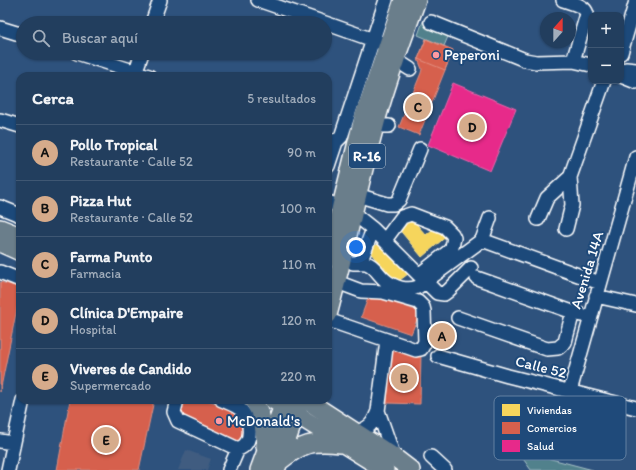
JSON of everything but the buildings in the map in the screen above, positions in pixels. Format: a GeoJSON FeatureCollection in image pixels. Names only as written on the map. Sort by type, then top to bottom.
{"type":"FeatureCollection","features":[{"type":"Feature","properties":{"kind":"main road","name":"R-16"},"geometry":{"type":"LineString","coordinates":[[332,252],[341,207],[358,195],[382,126],[393,52],[403,0]]}},
{"type":"Feature","properties":{"kind":"main road","name":"R-16"},"geometry":{"type":"LineString","coordinates":[[332,300],[337,282],[332,252],[341,207],[363,118],[417,0]]}},
{"type":"Feature","properties":{"kind":"main road"},"geometry":{"type":"LineString","coordinates":[[0,228],[16,234]]}},
{"type":"Feature","properties":{"kind":"main road"},"geometry":{"type":"LineString","coordinates":[[0,243],[16,250]]}},
{"type":"Feature","properties":{"kind":"main road"},"geometry":{"type":"LineString","coordinates":[[256,404],[262,418],[273,462]]}},
{"type":"Feature","properties":{"kind":"main road"},"geometry":{"type":"LineString","coordinates":[[273,462],[288,404],[349,435]]}},
{"type":"Feature","properties":{"kind":"main road"},"geometry":{"type":"LineString","coordinates":[[311,404],[349,435],[389,463],[411,470]]}},
{"type":"Feature","properties":{"kind":"main road"},"geometry":{"type":"LineString","coordinates":[[324,404],[349,435]]}},
{"type":"Feature","properties":{"kind":"main road"},"geometry":{"type":"LineString","coordinates":[[259,470],[306,444],[349,435]]}},
{"type":"Feature","properties":{"kind":"street"},"geometry":{"type":"LineString","coordinates":[[154,16],[160,0]]}},
{"type":"Feature","properties":{"kind":"street"},"geometry":{"type":"LineString","coordinates":[[258,0],[305,16]]}},
{"type":"Feature","properties":{"kind":"street"},"geometry":{"type":"LineString","coordinates":[[332,151],[335,139],[393,52],[386,0]]}},
{"type":"Feature","properties":{"kind":"street"},"geometry":{"type":"LineString","coordinates":[[563,0],[587,11],[573,61]]}},
{"type":"Feature","properties":{"kind":"street"},"geometry":{"type":"LineString","coordinates":[[622,48],[636,0]]}},
{"type":"Feature","properties":{"kind":"street"},"geometry":{"type":"LineString","coordinates":[[431,22],[525,60],[536,62],[573,61],[588,64]]}},
{"type":"Feature","properties":{"kind":"street"},"geometry":{"type":"LineString","coordinates":[[332,26],[393,52]]}},
{"type":"Feature","properties":{"kind":"street"},"geometry":{"type":"LineString","coordinates":[[0,28],[16,33]]}},
{"type":"Feature","properties":{"kind":"street"},"geometry":{"type":"LineString","coordinates":[[96,60],[129,72]]}},
{"type":"Feature","properties":{"kind":"street"},"geometry":{"type":"LineString","coordinates":[[136,72],[140,60]]}},
{"type":"Feature","properties":{"kind":"street"},"geometry":{"type":"LineString","coordinates":[[624,70],[636,70]]}},
{"type":"Feature","properties":{"kind":"street"},"geometry":{"type":"LineString","coordinates":[[624,77],[636,82]]}},
{"type":"Feature","properties":{"kind":"street"},"geometry":{"type":"LineString","coordinates":[[566,229],[572,205],[570,177],[603,84]]}},
{"type":"Feature","properties":{"kind":"street"},"geometry":{"type":"LineString","coordinates":[[0,120],[16,125]]}},
{"type":"Feature","properties":{"kind":"street"},"geometry":{"type":"LineString","coordinates":[[358,195],[387,204],[394,204],[399,200],[420,149]]}},
{"type":"Feature","properties":{"kind":"street","name":"Avenida 14A"},"geometry":{"type":"LineString","coordinates":[[570,391],[600,283],[629,206],[636,157]]}},
{"type":"Feature","properties":{"kind":"street"},"geometry":{"type":"LineString","coordinates":[[538,219],[547,198],[570,177]]}},
{"type":"Feature","properties":{"kind":"street"},"geometry":{"type":"LineString","coordinates":[[0,207],[16,213]]}},
{"type":"Feature","properties":{"kind":"street"},"geometry":{"type":"LineString","coordinates":[[341,207],[373,229],[437,293],[444,294],[474,273],[590,318]]}},
{"type":"Feature","properties":{"kind":"street"},"geometry":{"type":"LineString","coordinates":[[332,252],[372,266],[389,283],[406,289],[418,287],[423,278],[452,247],[454,238],[450,230],[424,218],[411,214],[402,217],[385,240]]}},
{"type":"Feature","properties":{"kind":"street"},"geometry":{"type":"LineString","coordinates":[[423,278],[482,240],[490,218]]}},
{"type":"Feature","properties":{"kind":"street"},"geometry":{"type":"LineString","coordinates":[[360,263],[373,229]]}},
{"type":"Feature","properties":{"kind":"street"},"geometry":{"type":"LineString","coordinates":[[482,240],[600,283]]}},
{"type":"Feature","properties":{"kind":"street"},"geometry":{"type":"LineString","coordinates":[[0,272],[16,278]]}},
{"type":"Feature","properties":{"kind":"street"},"geometry":{"type":"LineString","coordinates":[[332,321],[416,350],[421,349],[424,346],[425,337],[423,307],[418,302],[383,292],[361,291],[337,282]]}},
{"type":"Feature","properties":{"kind":"street"},"geometry":{"type":"LineString","coordinates":[[596,296],[636,305]]}},
{"type":"Feature","properties":{"kind":"street"},"geometry":{"type":"LineString","coordinates":[[458,318],[548,349],[558,348],[565,342],[573,312]]}},
{"type":"Feature","properties":{"kind":"street"},"geometry":{"type":"LineString","coordinates":[[349,435],[368,428],[373,423],[378,411],[387,340]]}},
{"type":"Feature","properties":{"kind":"street","name":"Calle 52"},"geometry":{"type":"LineString","coordinates":[[438,356],[589,396]]}},
{"type":"Feature","properties":{"kind":"street"},"geometry":{"type":"LineString","coordinates":[[8,470],[23,404]]}},
{"type":"Feature","properties":{"kind":"street"},"geometry":{"type":"LineString","coordinates":[[176,404],[174,412],[178,421],[238,449]]}},
{"type":"Feature","properties":{"kind":"street"},"geometry":{"type":"LineString","coordinates":[[229,470],[238,449],[245,446],[250,433],[248,424],[241,409],[230,404]]}},
{"type":"Feature","properties":{"kind":"street","name":"Calle 52"},"geometry":{"type":"LineString","coordinates":[[626,405],[636,408]]}},
{"type":"Feature","properties":{"kind":"street"},"geometry":{"type":"LineString","coordinates":[[378,411],[389,463]]}},
{"type":"Feature","properties":{"kind":"street"},"geometry":{"type":"LineString","coordinates":[[0,441],[13,444]]}},
{"type":"Feature","properties":{"kind":"street"},"geometry":{"type":"LineString","coordinates":[[431,457],[445,470]]}},
{"type":"Feature","properties":{"kind":"shaded area"},"geometry":{"type":"Polygon","coordinates":[[[186,450],[211,459],[207,470],[178,470],[186,450]]]}},
{"type":"Feature","properties":{"kind":"green space"},"geometry":{"type":"Polygon","coordinates":[[[423,21],[450,32],[444,46],[418,35],[423,21]]]}},
{"type":"Feature","properties":{"kind":"green space"},"geometry":{"type":"Polygon","coordinates":[[[524,460],[555,460],[593,470],[531,470],[524,460]]]}},
{"type":"Feature","properties":{"kind":"place","name":"Peperoni"},"geometry":{"type":"Point","coordinates":[436,55]}},
{"type":"Feature","properties":{"kind":"place","name":"Farma Punto"},"geometry":{"type":"Point","coordinates":[418,107]}},
{"type":"Feature","properties":{"kind":"place","name":"Clínica D'Empaire"},"geometry":{"type":"Point","coordinates":[472,127]}},
{"type":"Feature","properties":{"kind":"place","name":"Pollo Tropical"},"geometry":{"type":"Point","coordinates":[442,336]}},
{"type":"Feature","properties":{"kind":"place","name":"Pizza Hut"},"geometry":{"type":"Point","coordinates":[404,378]}},
{"type":"Feature","properties":{"kind":"place","name":"McDonald's"},"geometry":{"type":"Point","coordinates":[219,421]}},
{"type":"Feature","properties":{"kind":"place","name":"Viveres de Candido"},"geometry":{"type":"Point","coordinates":[106,440]}}]}
